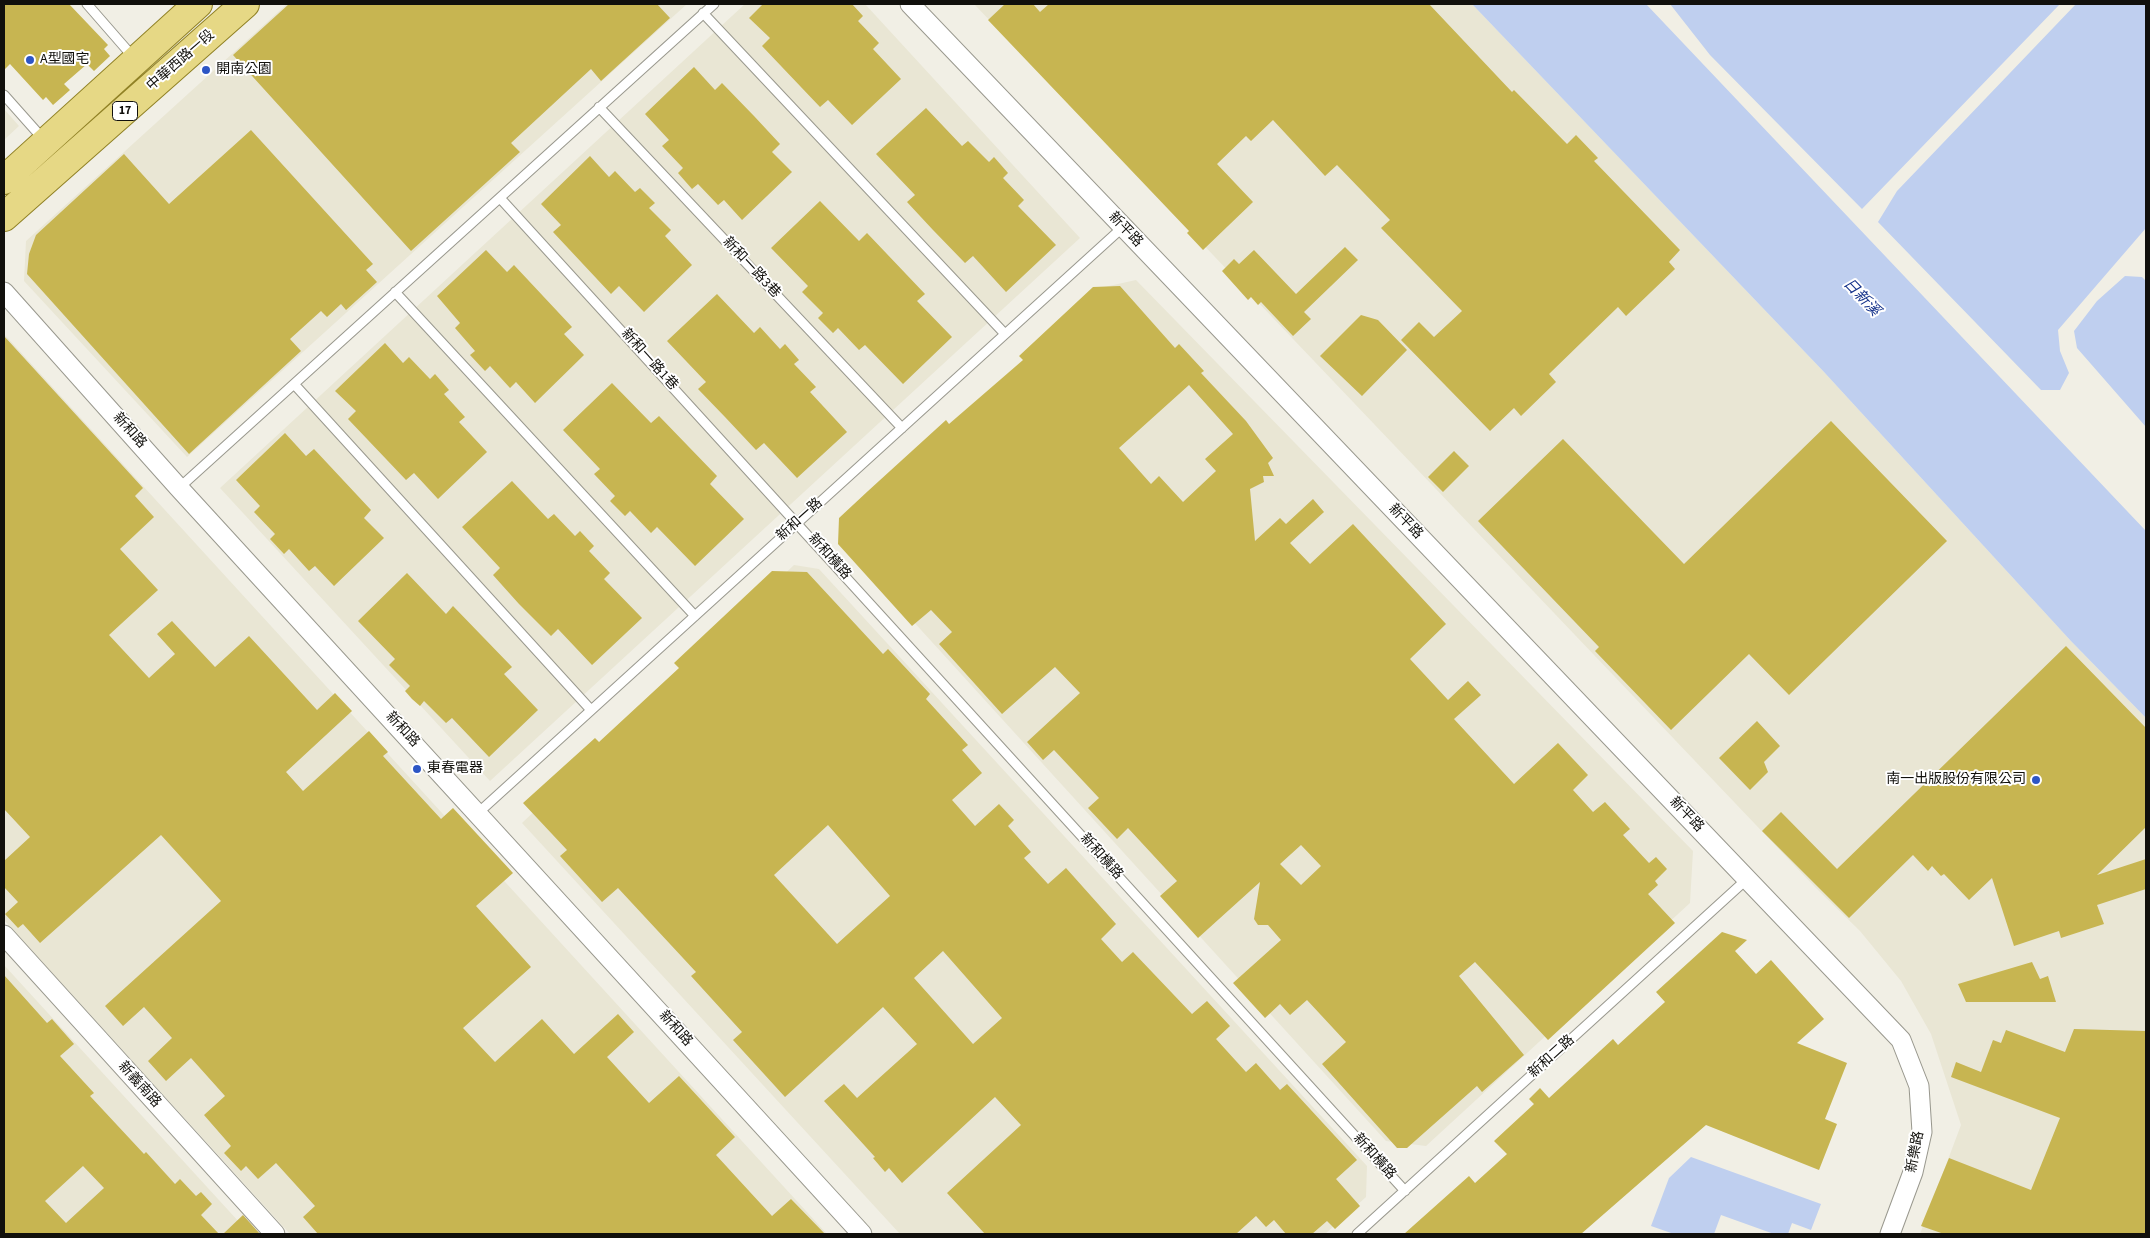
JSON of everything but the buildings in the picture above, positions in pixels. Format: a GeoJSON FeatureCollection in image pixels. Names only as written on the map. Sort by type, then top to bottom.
{"type":"FeatureCollection","features":[{"type":"Feature","properties":{"kind":"main road","name":"17"},"geometry":{"type":"LineString","coordinates":[[4,180],[198,4]]}},
{"type":"Feature","properties":{"kind":"main road","name":"中華西路一段"},"geometry":{"type":"LineString","coordinates":[[4,218],[246,4]]}},
{"type":"Feature","properties":{"kind":"street","name":"新平路"},"geometry":{"type":"LineString","coordinates":[[910,4],[1901,1040]]}},
{"type":"Feature","properties":{"kind":"street","name":"新和路"},"geometry":{"type":"LineString","coordinates":[[4,292],[179,488],[862,1234]]}},
{"type":"Feature","properties":{"kind":"street","name":"新義南路"},"geometry":{"type":"LineString","coordinates":[[4,935],[275,1234]]}},
{"type":"Feature","properties":{"kind":"street","name":"新樂路"},"geometry":{"type":"LineString","coordinates":[[1890,1234],[1913,1172],[1922,1132],[1919,1086],[1901,1040]]}},
{"type":"Feature","properties":{"kind":"lane"},"geometry":{"type":"LineString","coordinates":[[87,4],[136,60]]}},
{"type":"Feature","properties":{"kind":"lane"},"geometry":{"type":"LineString","coordinates":[[179,488],[714,4]]}},
{"type":"Feature","properties":{"kind":"lane"},"geometry":{"type":"LineString","coordinates":[[703,13],[1005,334]]}},
{"type":"Feature","properties":{"kind":"lane"},"geometry":{"type":"LineString","coordinates":[[4,95],[46,142]]}},
{"type":"Feature","properties":{"kind":"lane","name":"新和一路3巷"},"geometry":{"type":"LineString","coordinates":[[599,107],[902,428]]}},
{"type":"Feature","properties":{"kind":"lane","name":"新和一路1巷"},"geometry":{"type":"LineString","coordinates":[[500,198],[798,522]]}},
{"type":"Feature","properties":{"kind":"lane","name":"新和一路"},"geometry":{"type":"LineString","coordinates":[[478,813],[1123,228]]}},
{"type":"Feature","properties":{"kind":"lane"},"geometry":{"type":"LineString","coordinates":[[395,292],[695,616]]}},
{"type":"Feature","properties":{"kind":"lane"},"geometry":{"type":"LineString","coordinates":[[294,384],[591,710]]}},
{"type":"Feature","properties":{"kind":"lane","name":"新和橫路"},"geometry":{"type":"LineString","coordinates":[[798,522],[1405,1191]]}},
{"type":"Feature","properties":{"kind":"lane","name":"新和二路"},"geometry":{"type":"LineString","coordinates":[[1357,1234],[1747,879]]}},
{"type":"Feature","properties":{"kind":"shaded area"},"geometry":{"type":"Polygon","coordinates":[[[287,4],[687,4],[187,457],[24,281],[26,241],[287,4]]]}},
{"type":"Feature","properties":{"kind":"shaded area"},"geometry":{"type":"Polygon","coordinates":[[[745,4],[865,4],[1080,238],[490,781],[220,488],[745,4]]]}},
{"type":"Feature","properties":{"kind":"shaded area"},"geometry":{"type":"Polygon","coordinates":[[[974,4],[1472,4],[1824,372],[2070,640],[2146,718],[2146,1234],[1920,1234],[1961,1125],[1931,1034],[1901,981],[1860,931],[1815,887],[974,4]]]}},
{"type":"Feature","properties":{"kind":"shaded area"},"geometry":{"type":"Polygon","coordinates":[[[4,109],[19,126],[4,140],[4,109]]]}},
{"type":"Feature","properties":{"kind":"shaded area"},"geometry":{"type":"Polygon","coordinates":[[[1136,280],[1693,851],[1690,903],[1426,1146],[1386,1141],[851,553],[1100,288],[1136,280]]]}},
{"type":"Feature","properties":{"kind":"shaded area"},"geometry":{"type":"Polygon","coordinates":[[[4,334],[827,1234],[290,1234],[4,920],[4,334]]]}},
{"type":"Feature","properties":{"kind":"shaded area"},"geometry":{"type":"Polygon","coordinates":[[[794,565],[819,569],[1367,1166],[1366,1197],[1325,1234],[900,1234],[522,823],[794,565]]]}},
{"type":"Feature","properties":{"kind":"shaded area"},"geometry":{"type":"Polygon","coordinates":[[[4,965],[250,1234],[4,1234],[4,965]]]}},
{"type":"Feature","properties":{"kind":"water","name":"日新溪"},"geometry":{"type":"Polygon","coordinates":[[[1472,4],[1646,4],[2146,531],[2146,718],[2070,640],[1824,372],[1472,4]]]}},
{"type":"Feature","properties":{"kind":"water"},"geometry":{"type":"Polygon","coordinates":[[[1670,4],[2060,4],[1862,209],[1710,55],[1670,4]]]}},
{"type":"Feature","properties":{"kind":"water"},"geometry":{"type":"Polygon","coordinates":[[[2076,4],[2146,4],[2146,228],[2058,330],[2060,351],[2069,373],[2060,390],[2041,390],[1878,222],[1897,191],[2076,4]]]}},
{"type":"Feature","properties":{"kind":"water"},"geometry":{"type":"Polygon","coordinates":[[[2125,276],[2142,277],[2146,281],[2146,427],[2077,348],[2074,331],[2097,301],[2125,276]]]}},
{"type":"Feature","properties":{"kind":"water"},"geometry":{"type":"Polygon","coordinates":[[[1691,1157],[1821,1204],[1811,1230],[1792,1223],[1788,1234],[1774,1234],[1721,1215],[1714,1234],[1674,1234],[1651,1226],[1669,1178],[1691,1157]]]}},
{"type":"Feature","properties":{"kind":"place","name":"A型國宅"},"geometry":{"type":"Point","coordinates":[30,60]}},
{"type":"Feature","properties":{"kind":"place","name":"開南公園"},"geometry":{"type":"Point","coordinates":[206,70]}},
{"type":"Feature","properties":{"kind":"place","name":"東春電器"},"geometry":{"type":"Point","coordinates":[417,769]}},
{"type":"Feature","properties":{"kind":"place","name":"南一出版股份有限公司"},"geometry":{"type":"Point","coordinates":[2036,780]}}]}
